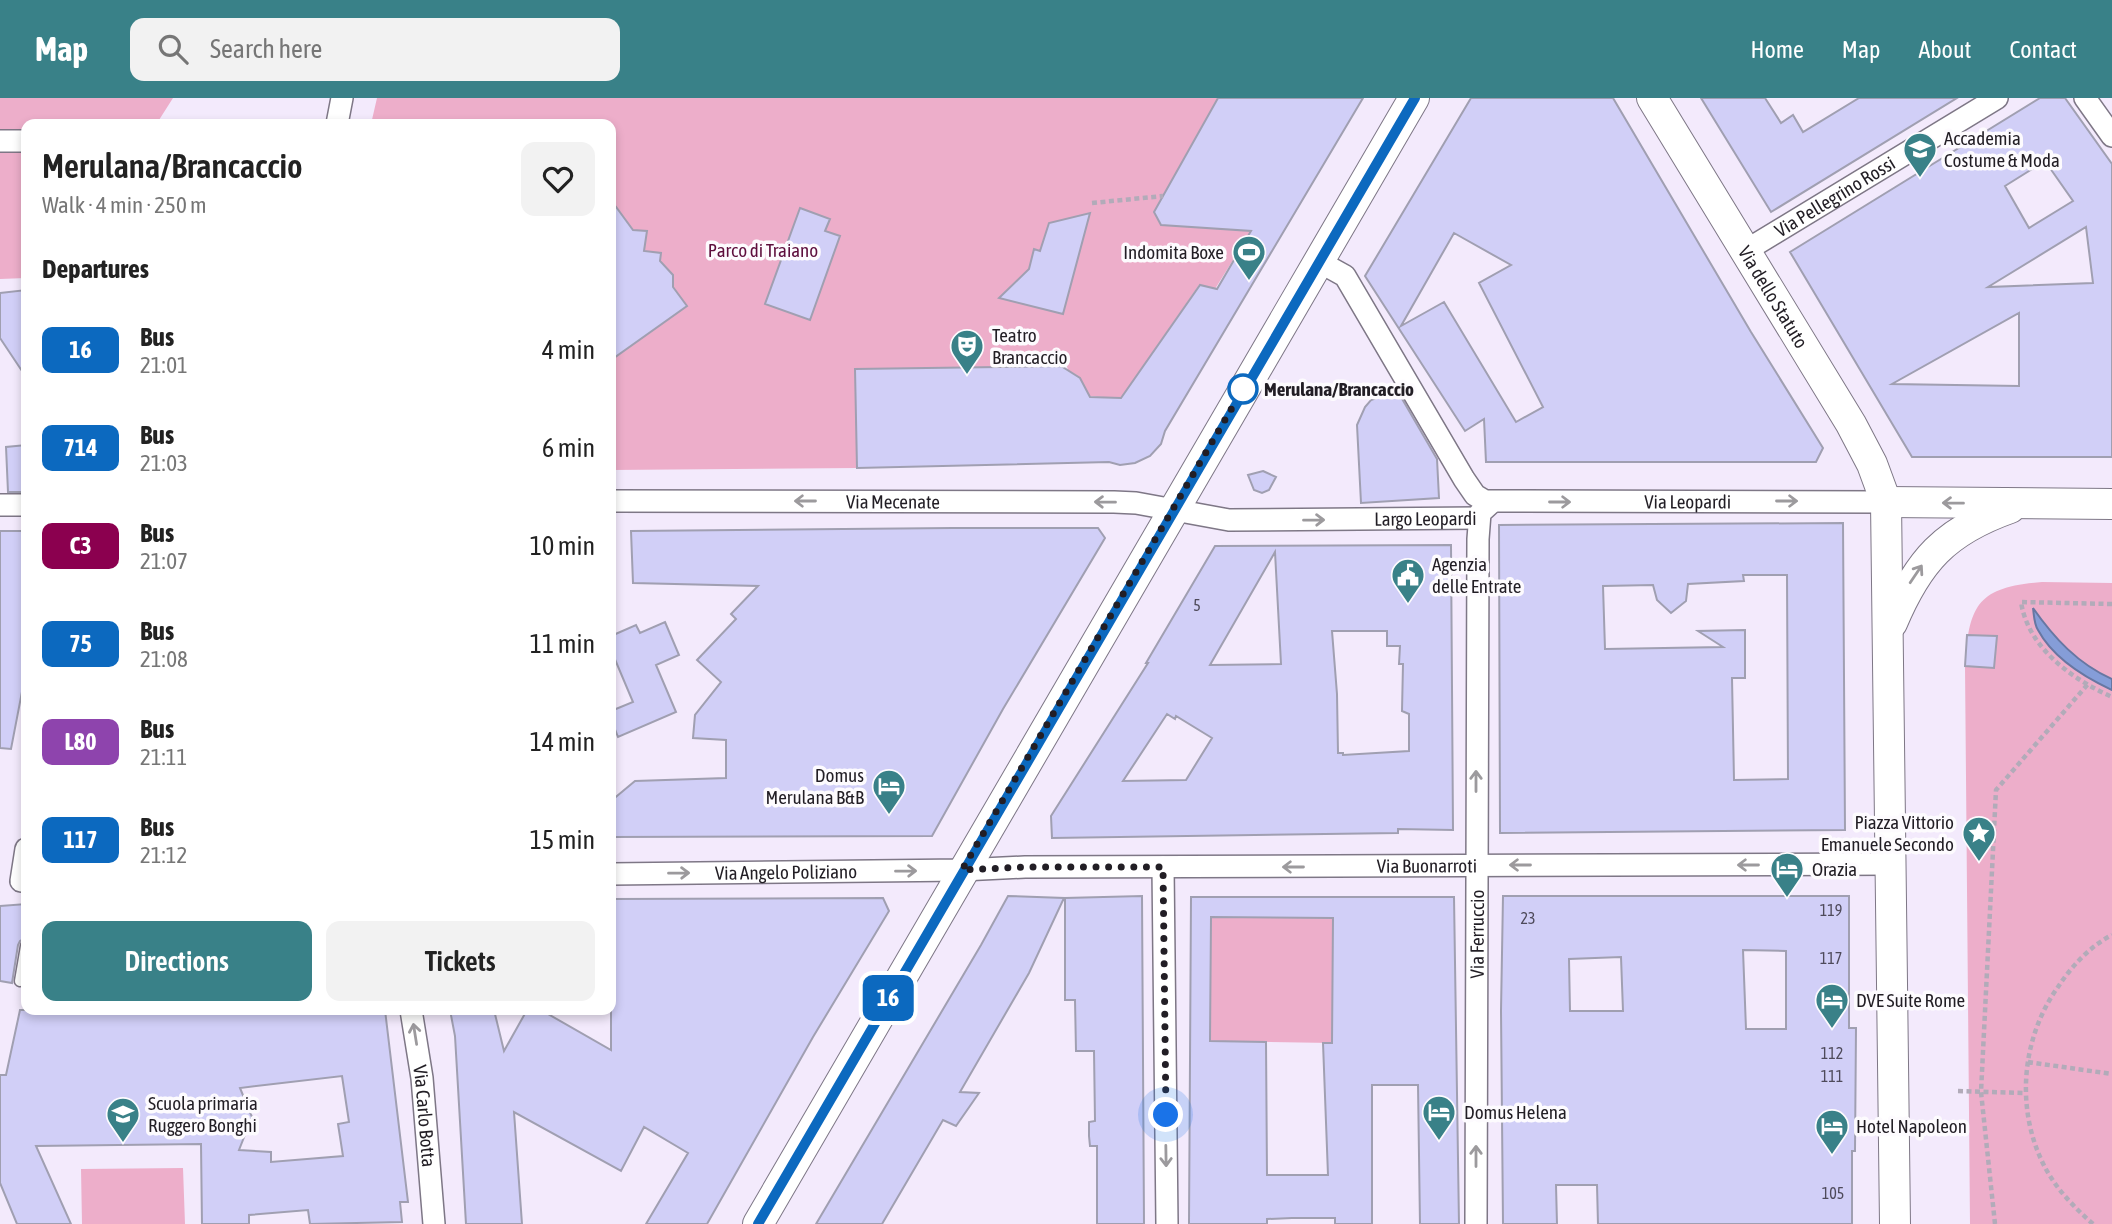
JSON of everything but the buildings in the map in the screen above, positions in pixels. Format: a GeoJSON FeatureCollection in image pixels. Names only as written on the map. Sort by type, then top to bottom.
{"type":"FeatureCollection","features":[{"type":"Feature","properties":{"kind":"main road"},"geometry":{"type":"LineString","coordinates":[[758,1224],[962,870],[1415,98]]}},
{"type":"Feature","properties":{"kind":"main road","name":"Via dello Statuto"},"geometry":{"type":"LineString","coordinates":[[1652,98],[1858,437],[1872,464],[1886,502]]}},
{"type":"Feature","properties":{"kind":"main road"},"geometry":{"type":"LineString","coordinates":[[1895,1224],[1886,502],[2112,504]]}},
{"type":"Feature","properties":{"kind":"main road"},"geometry":{"type":"LineString","coordinates":[[1887,636],[1906,590],[1925,561],[1969,527],[2020,505]]}},
{"type":"Feature","properties":{"kind":"street"},"geometry":{"type":"LineString","coordinates":[[338,119],[342,98]]}},
{"type":"Feature","properties":{"kind":"street","name":"Via Pellegrino Rossi"},"geometry":{"type":"LineString","coordinates":[[1745,251],[1997,98]]}},
{"type":"Feature","properties":{"kind":"street"},"geometry":{"type":"LineString","coordinates":[[2085,98],[2112,136]]}},
{"type":"Feature","properties":{"kind":"street"},"geometry":{"type":"LineString","coordinates":[[0,141],[21,141]]}},
{"type":"Feature","properties":{"kind":"street","name":"Largo Leopardi"},"geometry":{"type":"LineString","coordinates":[[1173,510],[1237,520],[1485,510],[1464,479],[1345,276],[1318,261]]}},
{"type":"Feature","properties":{"kind":"street","name":"Via Leopardi"},"geometry":{"type":"LineString","coordinates":[[1485,510],[1841,500],[1886,502]]}},
{"type":"Feature","properties":{"kind":"street","name":"Via Mecenate"},"geometry":{"type":"LineString","coordinates":[[616,501],[1114,502],[1173,510]]}},
{"type":"Feature","properties":{"kind":"street"},"geometry":{"type":"LineString","coordinates":[[0,505],[21,505]]}},
{"type":"Feature","properties":{"kind":"street","name":"Via Ferruccio"},"geometry":{"type":"LineString","coordinates":[[1476,1224],[1476,866],[1485,510]]}},
{"type":"Feature","properties":{"kind":"street","name":"Via Buonarroti"},"geometry":{"type":"LineString","coordinates":[[962,870],[1025,867],[1890,864]]}},
{"type":"Feature","properties":{"kind":"street"},"geometry":{"type":"LineString","coordinates":[[1163,867],[1167,1224]]}},
{"type":"Feature","properties":{"kind":"street","name":"Via Angelo Poliziano"},"geometry":{"type":"LineString","coordinates":[[616,874],[962,870]]}},
{"type":"Feature","properties":{"kind":"street","name":"Via Carlo Botta"},"geometry":{"type":"LineString","coordinates":[[412,1015],[422,1078],[434,1224]]}},
{"type":"Feature","properties":{"kind":"lane"},"geometry":{"type":"LineString","coordinates":[[20,981],[21,975]]}},
{"type":"Feature","properties":{"kind":"path"},"geometry":{"type":"LineString","coordinates":[[1092,203],[1163,196]]}},
{"type":"Feature","properties":{"kind":"path"},"geometry":{"type":"LineString","coordinates":[[2112,604],[2021,601],[2024,617],[2044,649],[2066,672],[2112,697]]}},
{"type":"Feature","properties":{"kind":"path"},"geometry":{"type":"LineString","coordinates":[[1994,1224],[1981,1092],[1996,790],[2088,684]]}},
{"type":"Feature","properties":{"kind":"path"},"geometry":{"type":"LineString","coordinates":[[2093,1224],[2071,1205],[2047,1171],[2032,1134],[2025,1093],[2029,1048],[2045,1005],[2071,967],[2112,935]]}},
{"type":"Feature","properties":{"kind":"path"},"geometry":{"type":"LineString","coordinates":[[2028,1062],[2112,1074]]}},
{"type":"Feature","properties":{"kind":"path"},"geometry":{"type":"LineString","coordinates":[[1958,1091],[2025,1093]]}},
{"type":"Feature","properties":{"kind":"green space"},"geometry":{"type":"Polygon","coordinates":[[[0,98],[173,98],[160,119],[21,119],[21,278],[0,279],[0,98]]]}},
{"type":"Feature","properties":{"kind":"green space","name":"Parco di Traiano"},"geometry":{"type":"Polygon","coordinates":[[[377,98],[1218,98],[1154,212],[1161,225],[1251,231],[1215,289],[1199,285],[1121,398],[1086,396],[1082,380],[1068,371],[1067,366],[856,369],[857,468],[616,470],[616,119],[372,119],[377,98]]]}},
{"type":"Feature","properties":{"kind":"green space"},"geometry":{"type":"Polygon","coordinates":[[[2042,582],[2112,583],[2112,1224],[1970,1224],[1965,666],[1967,645],[1974,613],[1991,594],[2020,585],[2042,582]]]}},
{"type":"Feature","properties":{"kind":"green space"},"geometry":{"type":"Polygon","coordinates":[[[1211,917],[1333,918],[1332,1043],[1210,1041],[1211,917]]]}},
{"type":"Feature","properties":{"kind":"green space"},"geometry":{"type":"Polygon","coordinates":[[[183,1168],[185,1224],[82,1224],[81,1169],[183,1168]]]}},
{"type":"Feature","properties":{"kind":"water"},"geometry":{"type":"Polygon","coordinates":[[[2033,608],[2049,630],[2068,649],[2088,666],[2112,679],[2112,690],[2080,673],[2052,649],[2037,628],[2033,608]]]}},
{"type":"Feature","properties":{"kind":"bus line","name":"16"},"geometry":{"type":"LineString","coordinates":[[758,1224],[962,870],[1415,98]]}},
{"type":"Feature","properties":{"kind":"place","name":"Accademia Costume & Moda"},"geometry":{"type":"Point","coordinates":[1920,179]}},
{"type":"Feature","properties":{"kind":"place","name":"Indomita Boxe"},"geometry":{"type":"Point","coordinates":[1249,282]}},
{"type":"Feature","properties":{"kind":"place","name":"Teatro Brancaccio"},"geometry":{"type":"Point","coordinates":[967,376]}},
{"type":"Feature","properties":{"kind":"place","name":"Merulana/Brancaccio"},"geometry":{"type":"Point","coordinates":[1243,389]}},
{"type":"Feature","properties":{"kind":"place","name":"Agenzia delle Entrate"},"geometry":{"type":"Point","coordinates":[1408,605]}},
{"type":"Feature","properties":{"kind":"place","name":"Domus Merulana B&B"},"geometry":{"type":"Point","coordinates":[889,816]}},
{"type":"Feature","properties":{"kind":"place","name":"Piazza Vittorio Emanuele Secondo"},"geometry":{"type":"Point","coordinates":[1979,863]}},
{"type":"Feature","properties":{"kind":"place","name":"Orazia"},"geometry":{"type":"Point","coordinates":[1787,899]}},
{"type":"Feature","properties":{"kind":"place","name":"DVE Suite Rome"},"geometry":{"type":"Point","coordinates":[1832,1030]}},
{"type":"Feature","properties":{"kind":"place","name":"Domus Helena"},"geometry":{"type":"Point","coordinates":[1439,1142]}},
{"type":"Feature","properties":{"kind":"place","name":"Scuola primaria Ruggero Bonghi"},"geometry":{"type":"Point","coordinates":[123,1144]}},
{"type":"Feature","properties":{"kind":"place","name":"Hotel Napoleon"},"geometry":{"type":"Point","coordinates":[1832,1156]}},
{"type":"Feature","properties":{"kind":"route"},"geometry":{"type":"LineString","coordinates":[[1166,1115],[1163,867],[962,870],[1243,389]]}}]}
